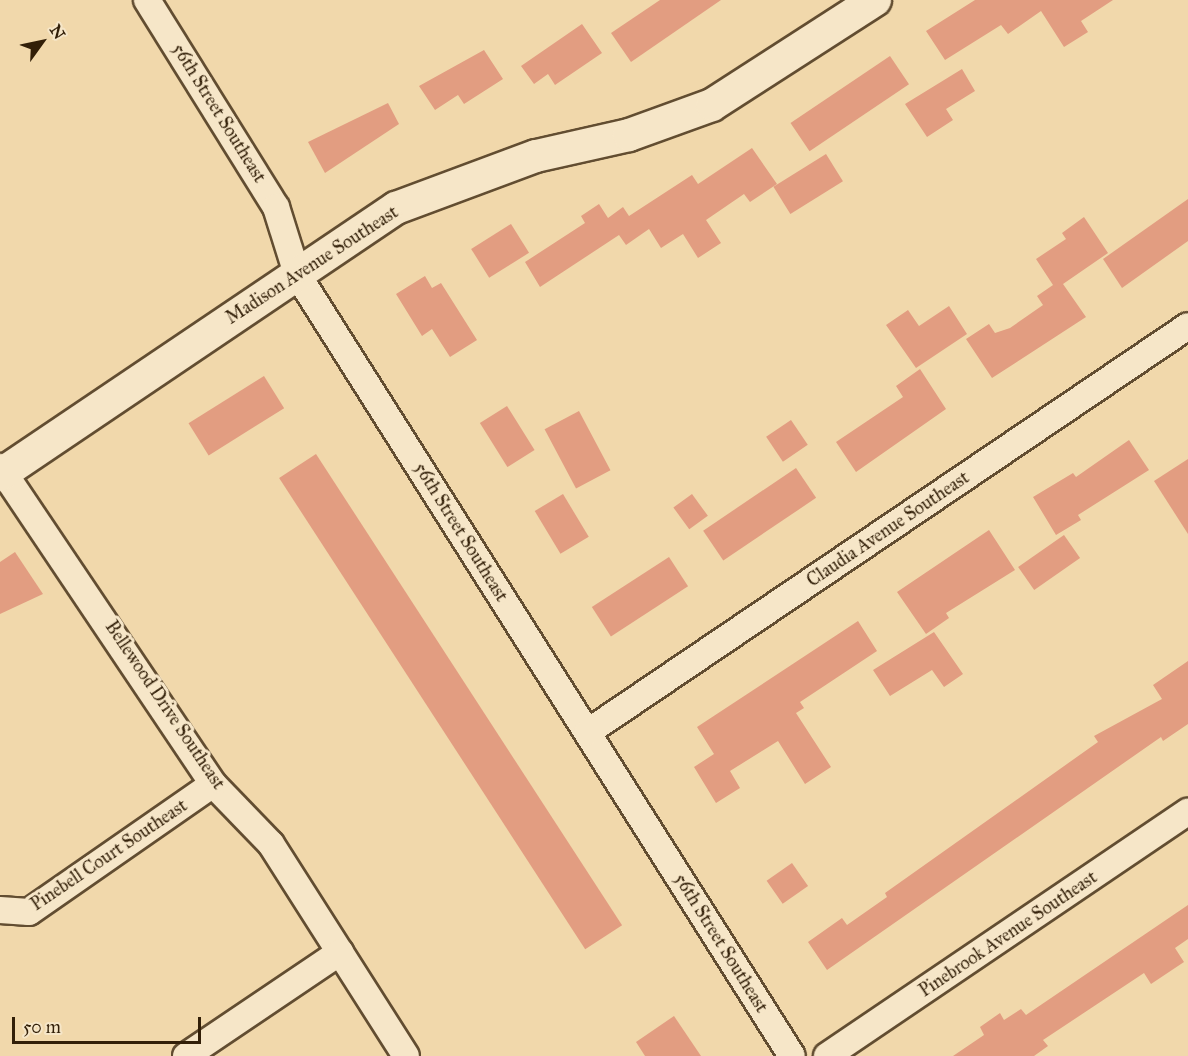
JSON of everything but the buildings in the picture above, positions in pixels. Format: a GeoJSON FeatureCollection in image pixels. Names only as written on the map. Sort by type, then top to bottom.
{"type":"FeatureCollection","features":[{"type":"Feature","properties":{"kind":"street","name":"56th Street Southeast"},"geometry":{"type":"LineString","coordinates":[[147,0],[276,207],[297,274],[792,1056]]}},
{"type":"Feature","properties":{"kind":"street","name":"Madison Avenue Southeast"},"geometry":{"type":"LineString","coordinates":[[1,472],[396,208],[536,156],[629,135],[712,105],[875,0]]}},
{"type":"Feature","properties":{"kind":"street","name":"Claudia Avenue Southeast"},"geometry":{"type":"LineString","coordinates":[[588,732],[1188,326]]}},
{"type":"Feature","properties":{"kind":"street","name":"Bellewood Drive Southeast"},"geometry":{"type":"LineString","coordinates":[[1,472],[213,784],[271,844],[406,1056]]}},
{"type":"Feature","properties":{"kind":"street","name":"Pinebell Court Southeast"},"geometry":{"type":"LineString","coordinates":[[0,910],[29,912],[213,784]]}},
{"type":"Feature","properties":{"kind":"street","name":"Pinebrook Avenue Southeast"},"geometry":{"type":"LineString","coordinates":[[827,1056],[1188,812]]}},
{"type":"Feature","properties":{"kind":"street"},"geometry":{"type":"LineString","coordinates":[[186,1056],[340,952]]}}]}
